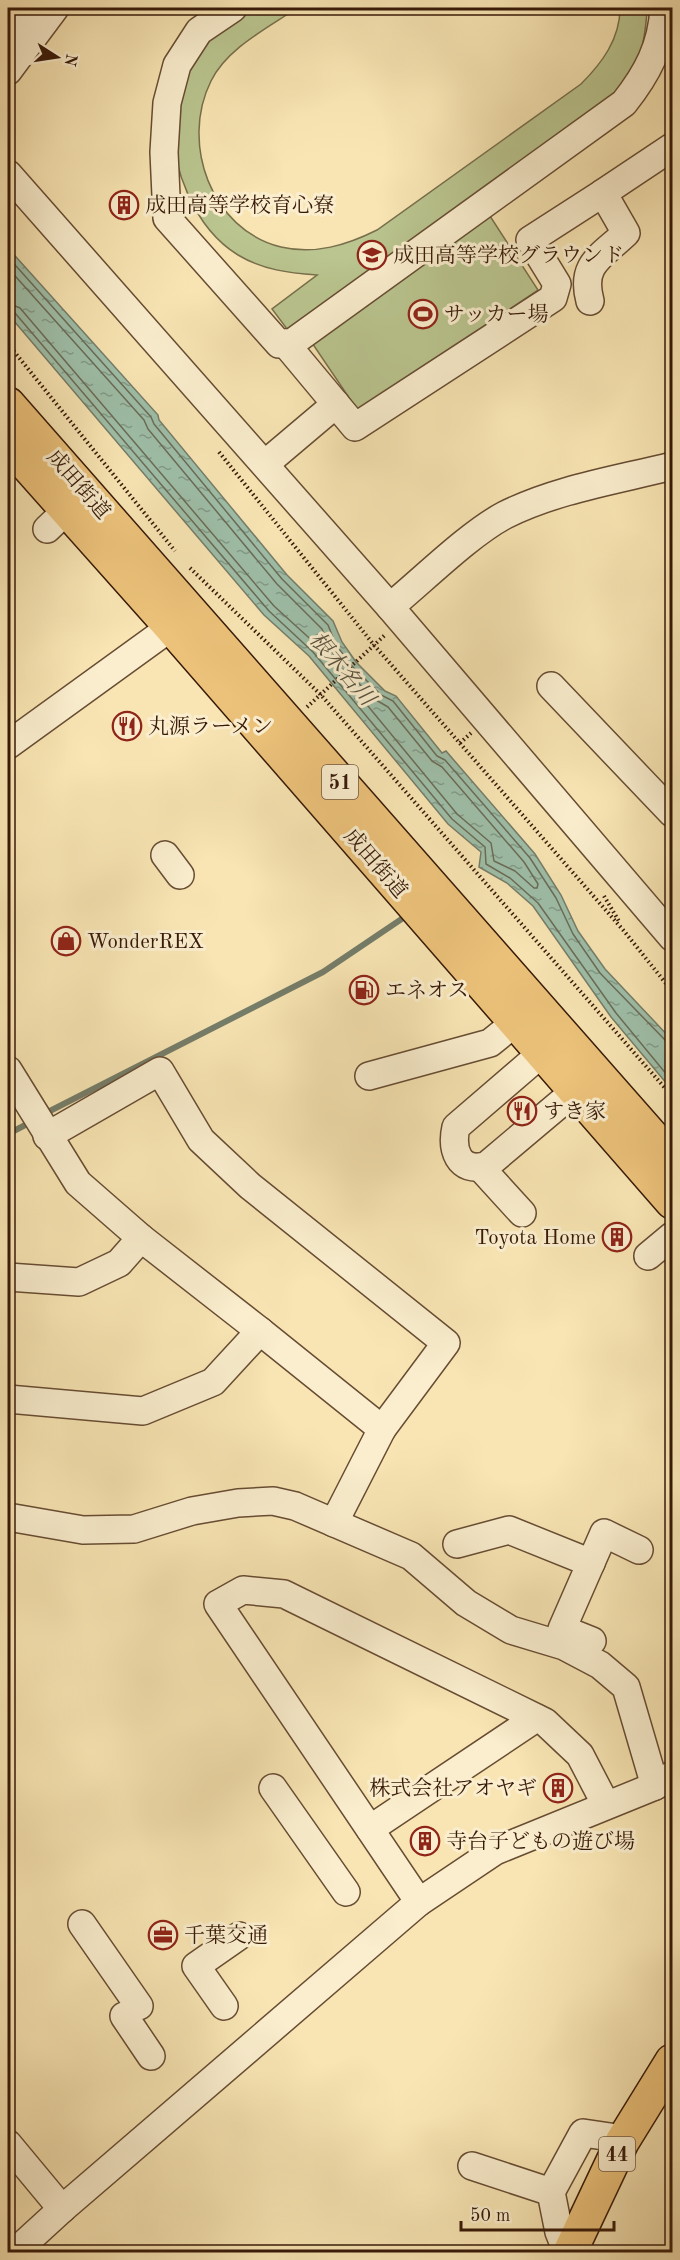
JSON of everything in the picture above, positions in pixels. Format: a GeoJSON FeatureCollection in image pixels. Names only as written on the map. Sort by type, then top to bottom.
{"type":"FeatureCollection","features":[{"type":"Feature","properties":{"kind":"main road","name":"成田街道"},"geometry":{"type":"LineString","coordinates":[[8,404],[672,1160]]}},
{"type":"Feature","properties":{"kind":"main road","name":"成田街道"},"geometry":{"type":"LineString","coordinates":[[8,444],[57,520],[171,627],[672,1202]]}},
{"type":"Feature","properties":{"kind":"main road","name":"44"},"geometry":{"type":"LineString","coordinates":[[568,2253],[624,2139],[672,2061]]}},
{"type":"Feature","properties":{"kind":"street"},"geometry":{"type":"LineString","coordinates":[[8,35],[27,8]]}},
{"type":"Feature","properties":{"kind":"street"},"geometry":{"type":"LineString","coordinates":[[8,71],[55,8]]}},
{"type":"Feature","properties":{"kind":"street"},"geometry":{"type":"LineString","coordinates":[[232,8],[199,31],[177,65],[167,103],[164,152],[167,218],[279,344],[293,342],[624,103],[644,78],[657,51],[664,8]]}},
{"type":"Feature","properties":{"kind":"street"},"geometry":{"type":"LineString","coordinates":[[285,343],[355,427],[553,298],[557,284],[530,240],[672,147]]}},
{"type":"Feature","properties":{"kind":"street"},"geometry":{"type":"LineString","coordinates":[[8,174],[390,607],[672,937]]}},
{"type":"Feature","properties":{"kind":"street"},"geometry":{"type":"LineString","coordinates":[[590,301],[586,284],[588,270],[626,234],[603,193]]}},
{"type":"Feature","properties":{"kind":"street"},"geometry":{"type":"LineString","coordinates":[[265,464],[336,404]]}},
{"type":"Feature","properties":{"kind":"street"},"geometry":{"type":"LineString","coordinates":[[390,607],[486,527],[504,516],[545,498],[672,466]]}},
{"type":"Feature","properties":{"kind":"street"},"geometry":{"type":"LineString","coordinates":[[8,745],[171,627]]}},
{"type":"Feature","properties":{"kind":"street"},"geometry":{"type":"LineString","coordinates":[[551,686],[672,813]]}},
{"type":"Feature","properties":{"kind":"street"},"geometry":{"type":"LineString","coordinates":[[369,1076],[490,1042],[516,1022]]}},
{"type":"Feature","properties":{"kind":"street"},"geometry":{"type":"LineString","coordinates":[[542,1053],[456,1127],[452,1143],[455,1155],[465,1165],[486,1166],[575,1091]]}},
{"type":"Feature","properties":{"kind":"street"},"geometry":{"type":"LineString","coordinates":[[8,1070],[78,1183],[141,1238],[382,1429]]}},
{"type":"Feature","properties":{"kind":"street"},"geometry":{"type":"LineString","coordinates":[[46,1133],[159,1071],[201,1140],[250,1185],[446,1343],[382,1429],[334,1523]]}},
{"type":"Feature","properties":{"kind":"street"},"geometry":{"type":"LineString","coordinates":[[480,1167],[522,1213]]}},
{"type":"Feature","properties":{"kind":"street"},"geometry":{"type":"LineString","coordinates":[[648,1256],[672,1236]]}},
{"type":"Feature","properties":{"kind":"street"},"geometry":{"type":"LineString","coordinates":[[8,1277],[79,1282],[119,1263],[141,1238]]}},
{"type":"Feature","properties":{"kind":"street"},"geometry":{"type":"LineString","coordinates":[[8,1399],[143,1411],[213,1382],[260,1331]]}},
{"type":"Feature","properties":{"kind":"street"},"geometry":{"type":"LineString","coordinates":[[8,1516],[62,1528],[134,1529],[192,1511],[238,1503],[273,1501],[295,1506],[411,1556],[466,1603],[511,1630],[564,1646],[600,1665],[626,1687],[664,1781],[495,1851],[419,1902],[62,2209],[15,2253]]}},
{"type":"Feature","properties":{"kind":"street"},"geometry":{"type":"LineString","coordinates":[[457,1544],[508,1530],[591,1563]]}},
{"type":"Feature","properties":{"kind":"street"},"geometry":{"type":"LineString","coordinates":[[593,1642],[562,1629],[604,1533],[639,1550]]}},
{"type":"Feature","properties":{"kind":"street"},"geometry":{"type":"LineString","coordinates":[[419,1902],[219,1604],[243,1590],[285,1594],[536,1718],[552,1728],[580,1755],[606,1805]]}},
{"type":"Feature","properties":{"kind":"street"},"geometry":{"type":"LineString","coordinates":[[370,1829],[536,1718]]}},
{"type":"Feature","properties":{"kind":"street"},"geometry":{"type":"LineString","coordinates":[[273,1788],[346,1892]]}},
{"type":"Feature","properties":{"kind":"street"},"geometry":{"type":"LineString","coordinates":[[82,1923],[131,2011],[151,2056]]}},
{"type":"Feature","properties":{"kind":"street"},"geometry":{"type":"LineString","coordinates":[[224,2006],[196,1966],[240,1936]]}},
{"type":"Feature","properties":{"kind":"street"},"geometry":{"type":"LineString","coordinates":[[568,2253],[559,2232],[552,2192],[583,2133],[624,2139]]}},
{"type":"Feature","properties":{"kind":"street"},"geometry":{"type":"LineString","coordinates":[[8,2144],[62,2209]]}},
{"type":"Feature","properties":{"kind":"street"},"geometry":{"type":"LineString","coordinates":[[472,2166],[552,2192]]}},
{"type":"Feature","properties":{"kind":"path"},"geometry":{"type":"LineString","coordinates":[[8,344],[179,555]]}},
{"type":"Feature","properties":{"kind":"path"},"geometry":{"type":"LineString","coordinates":[[218,451],[374,645],[624,931],[672,991]]}},
{"type":"Feature","properties":{"kind":"path"},"geometry":{"type":"LineString","coordinates":[[186,564],[321,695],[672,1096]]}},
{"type":"Feature","properties":{"kind":"path"},"geometry":{"type":"LineString","coordinates":[[305,708],[374,645]]}},
{"type":"Feature","properties":{"kind":"green space"},"geometry":{"type":"Polygon","coordinates":[[[250,8],[297,8],[249,40],[227,58],[218,69],[202,105],[199,131],[201,156],[208,181],[220,203],[236,223],[257,238],[281,247],[306,250],[342,244],[377,230],[581,84],[608,50],[617,30],[620,8],[647,8],[647,11],[639,57],[617,97],[290,333],[272,309],[317,275],[286,272],[257,264],[238,255],[222,243],[197,212],[188,194],[181,175],[173,135],[174,107],[196,55],[216,33],[250,8]]]}},
{"type":"Feature","properties":{"kind":"green space","name":"サッカー場"},"geometry":{"type":"Polygon","coordinates":[[[488,213],[538,290],[358,411],[308,337],[488,213]]]}},
{"type":"Feature","properties":{"kind":"water","name":"根木名川"},"geometry":{"type":"Polygon","coordinates":[[[8,248],[158,415],[159,420],[287,575],[333,621],[342,642],[356,662],[385,691],[396,696],[442,753],[446,751],[535,854],[561,895],[578,931],[605,969],[672,1040],[672,1090],[611,1017],[533,906],[507,883],[479,867],[481,852],[448,824],[309,656],[264,615],[8,314],[8,248]]]}},
{"type":"Feature","properties":{"kind":"waterway"},"geometry":{"type":"LineString","coordinates":[[42,1115],[323,972],[409,914]]}},
{"type":"Feature","properties":{"kind":"waterway"},"geometry":{"type":"LineString","coordinates":[[8,1134],[31,1122]]}},
{"type":"Feature","properties":{"kind":"place","name":"成田高等学校育心寮"},"geometry":{"type":"Point","coordinates":[124,205]}},
{"type":"Feature","properties":{"kind":"place","name":"成田高等学校グラウンド"},"geometry":{"type":"Point","coordinates":[372,255]}},
{"type":"Feature","properties":{"kind":"place","name":"サッカー場"},"geometry":{"type":"Point","coordinates":[423,314]}},
{"type":"Feature","properties":{"kind":"place","name":"丸源ラーメン"},"geometry":{"type":"Point","coordinates":[127,726]}},
{"type":"Feature","properties":{"kind":"place","name":"WonderREX"},"geometry":{"type":"Point","coordinates":[66,941]}},
{"type":"Feature","properties":{"kind":"place","name":"エネオス"},"geometry":{"type":"Point","coordinates":[364,990]}},
{"type":"Feature","properties":{"kind":"place","name":"すき家"},"geometry":{"type":"Point","coordinates":[522,1111]}},
{"type":"Feature","properties":{"kind":"place","name":"Toyota Home"},"geometry":{"type":"Point","coordinates":[617,1237]}},
{"type":"Feature","properties":{"kind":"place","name":"株式会社アオヤギ"},"geometry":{"type":"Point","coordinates":[558,1788]}},
{"type":"Feature","properties":{"kind":"place","name":"寺台子どもの遊び場"},"geometry":{"type":"Point","coordinates":[425,1841]}},
{"type":"Feature","properties":{"kind":"place","name":"千葉交通"},"geometry":{"type":"Point","coordinates":[163,1935]}}]}
